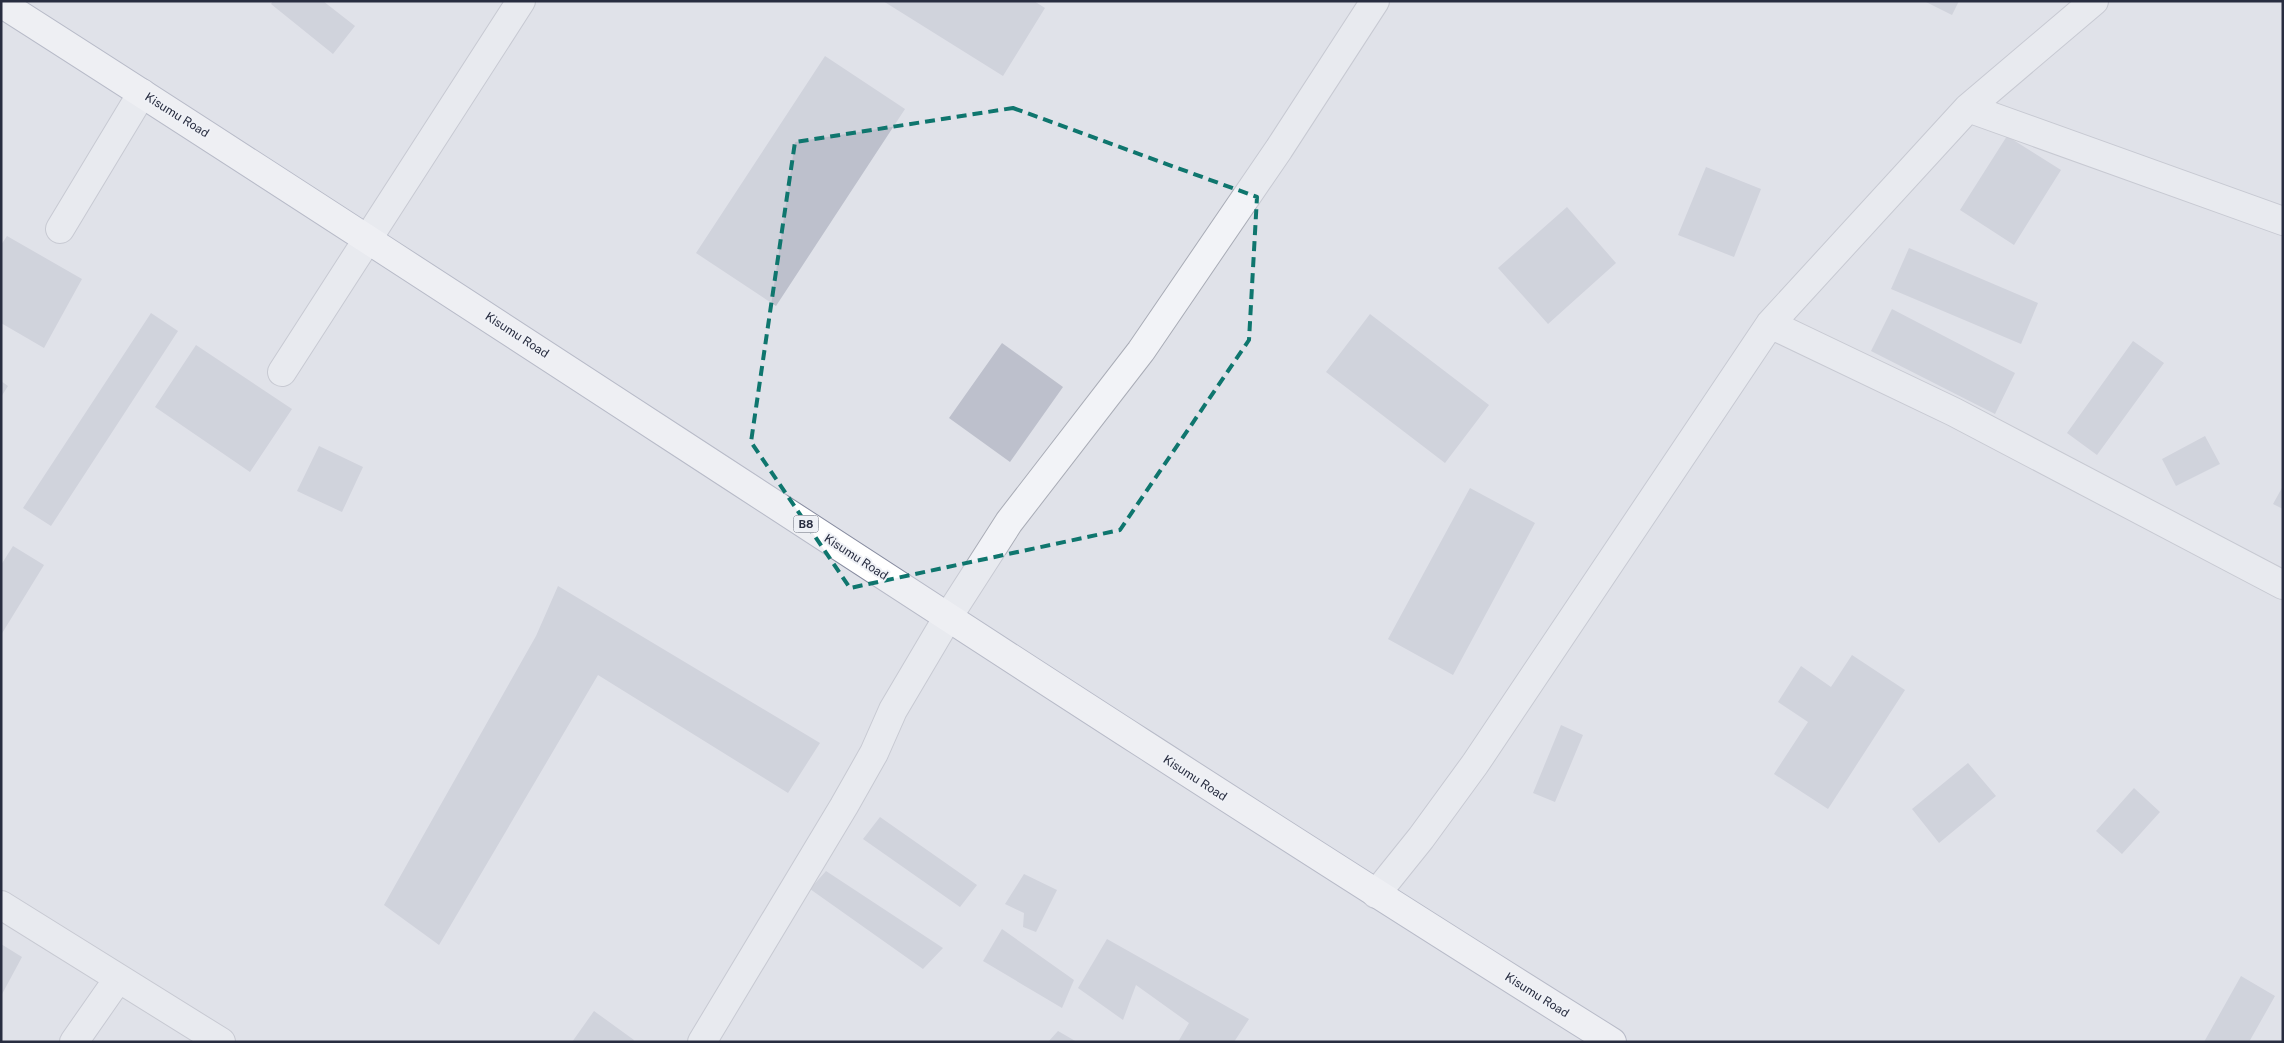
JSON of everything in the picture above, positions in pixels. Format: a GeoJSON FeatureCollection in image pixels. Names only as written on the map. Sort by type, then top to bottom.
{"type":"FeatureCollection","features":[{"type":"Feature","properties":{"kind":"highway","name":"Kisumu Road"},"geometry":{"type":"LineString","coordinates":[[1,3],[367,237],[1376,894],[1612,1042]]}},
{"type":"Feature","properties":{"kind":"street"},"geometry":{"type":"LineString","coordinates":[[282,372],[367,237],[521,1]]}},
{"type":"Feature","properties":{"kind":"street"},"geometry":{"type":"LineString","coordinates":[[702,1042],[844,806],[874,753],[893,710],[948,617],[1009,522],[1141,351],[1278,149],[1375,1]]}},
{"type":"Feature","properties":{"kind":"street"},"geometry":{"type":"LineString","coordinates":[[1376,894],[1421,838],[1475,764],[1770,324],[1968,108],[2094,1]]}},
{"type":"Feature","properties":{"kind":"street"},"geometry":{"type":"LineString","coordinates":[[60,229],[142,93]]}},
{"type":"Feature","properties":{"kind":"street"},"geometry":{"type":"LineString","coordinates":[[1968,108],[2283,221]]}},
{"type":"Feature","properties":{"kind":"street"},"geometry":{"type":"LineString","coordinates":[[1770,324],[1954,412],[2283,585]]}},
{"type":"Feature","properties":{"kind":"street"},"geometry":{"type":"LineString","coordinates":[[1,905],[221,1042]]}},
{"type":"Feature","properties":{"kind":"street"},"geometry":{"type":"LineString","coordinates":[[74,1042],[118,979]]}},
{"type":"Feature","properties":{"kind":"highlighted area"},"geometry":{"type":"Polygon","coordinates":[[[1013,108],[1257,197],[1249,340],[1120,530],[850,588],[751,442],[795,142],[1013,108]]]}},
{"type":"Feature","properties":{"kind":"building"},"geometry":{"type":"Polygon","coordinates":[[[273,1],[323,1],[355,26],[333,54],[271,4],[273,1]]]}},
{"type":"Feature","properties":{"kind":"building"},"geometry":{"type":"Polygon","coordinates":[[[883,1],[1034,1],[1045,8],[1003,76],[883,1]]]}},
{"type":"Feature","properties":{"kind":"building"},"geometry":{"type":"Polygon","coordinates":[[[1924,1],[1959,1],[1952,15],[1924,1]]]}},
{"type":"Feature","properties":{"kind":"building"},"geometry":{"type":"Polygon","coordinates":[[[825,56],[905,109],[776,306],[696,253],[825,56]]]}},
{"type":"Feature","properties":{"kind":"building"},"geometry":{"type":"Polygon","coordinates":[[[2007,136],[2061,170],[2014,245],[1960,210],[2007,136]]]}},
{"type":"Feature","properties":{"kind":"building"},"geometry":{"type":"Polygon","coordinates":[[[1706,167],[1761,189],[1734,257],[1678,235],[1706,167]]]}},
{"type":"Feature","properties":{"kind":"building"},"geometry":{"type":"Polygon","coordinates":[[[1567,207],[1616,263],[1548,324],[1498,268],[1567,207]]]}},
{"type":"Feature","properties":{"kind":"building"},"geometry":{"type":"Polygon","coordinates":[[[7,236],[82,279],[44,348],[1,323],[1,245],[7,236]]]}},
{"type":"Feature","properties":{"kind":"building"},"geometry":{"type":"Polygon","coordinates":[[[1909,248],[2038,303],[2021,344],[1891,289],[1909,248]]]}},
{"type":"Feature","properties":{"kind":"building"},"geometry":{"type":"Polygon","coordinates":[[[1892,309],[2015,373],[1995,414],[1871,351],[1892,309]]]}},
{"type":"Feature","properties":{"kind":"building"},"geometry":{"type":"Polygon","coordinates":[[[151,313],[178,331],[51,526],[23,508],[151,313]]]}},
{"type":"Feature","properties":{"kind":"building"},"geometry":{"type":"Polygon","coordinates":[[[1370,314],[1489,405],[1445,463],[1326,372],[1370,314]]]}},
{"type":"Feature","properties":{"kind":"building"},"geometry":{"type":"Polygon","coordinates":[[[2133,341],[2164,363],[2097,455],[2067,433],[2133,341]]]}},
{"type":"Feature","properties":{"kind":"building"},"geometry":{"type":"Polygon","coordinates":[[[1002,343],[1063,387],[1010,462],[949,418],[1002,343]]]}},
{"type":"Feature","properties":{"kind":"building"},"geometry":{"type":"Polygon","coordinates":[[[196,345],[292,409],[250,472],[155,407],[196,345]]]}},
{"type":"Feature","properties":{"kind":"building"},"geometry":{"type":"Polygon","coordinates":[[[1,381],[8,386],[1,397],[1,381]]]}},
{"type":"Feature","properties":{"kind":"building"},"geometry":{"type":"Polygon","coordinates":[[[2205,436],[2220,464],[2176,486],[2162,459],[2205,436]]]}},
{"type":"Feature","properties":{"kind":"building"},"geometry":{"type":"Polygon","coordinates":[[[319,446],[363,467],[342,512],[297,491],[319,446]]]}},
{"type":"Feature","properties":{"kind":"building"},"geometry":{"type":"Polygon","coordinates":[[[2283,486],[2283,509],[2273,504],[2283,486]]]}},
{"type":"Feature","properties":{"kind":"building"},"geometry":{"type":"Polygon","coordinates":[[[1470,488],[1535,523],[1453,675],[1388,639],[1470,488]]]}},
{"type":"Feature","properties":{"kind":"building"},"geometry":{"type":"Polygon","coordinates":[[[13,546],[44,565],[1,635],[1,565],[13,546]]]}},
{"type":"Feature","properties":{"kind":"building"},"geometry":{"type":"Polygon","coordinates":[[[558,586],[820,743],[788,793],[598,675],[439,945],[384,905],[536,636],[558,586]]]}},
{"type":"Feature","properties":{"kind":"building"},"geometry":{"type":"Polygon","coordinates":[[[1852,655],[1905,690],[1828,809],[1774,774],[1808,722],[1778,702],[1801,666],[1831,687],[1852,655]]]}},
{"type":"Feature","properties":{"kind":"building"},"geometry":{"type":"Polygon","coordinates":[[[1561,725],[1583,735],[1555,802],[1533,793],[1561,725]]]}},
{"type":"Feature","properties":{"kind":"building"},"geometry":{"type":"Polygon","coordinates":[[[1968,763],[1996,796],[1939,843],[1912,809],[1968,763]]]}},
{"type":"Feature","properties":{"kind":"building"},"geometry":{"type":"Polygon","coordinates":[[[2134,788],[2160,812],[2122,854],[2096,831],[2134,788]]]}},
{"type":"Feature","properties":{"kind":"building"},"geometry":{"type":"Polygon","coordinates":[[[880,817],[977,885],[960,907],[863,839],[880,817]]]}},
{"type":"Feature","properties":{"kind":"building"},"geometry":{"type":"Polygon","coordinates":[[[826,871],[943,948],[923,969],[810,889],[826,871]]]}},
{"type":"Feature","properties":{"kind":"building"},"geometry":{"type":"Polygon","coordinates":[[[1024,874],[1057,890],[1036,932],[1023,927],[1024,913],[1005,904],[1024,874]]]}},
{"type":"Feature","properties":{"kind":"building"},"geometry":{"type":"Polygon","coordinates":[[[1002,929],[1074,980],[1062,1008],[983,961],[1002,929]]]}},
{"type":"Feature","properties":{"kind":"building"},"geometry":{"type":"Polygon","coordinates":[[[1107,939],[1249,1019],[1234,1042],[1178,1042],[1189,1023],[1136,985],[1123,1020],[1078,988],[1107,939]]]}},
{"type":"Feature","properties":{"kind":"building"},"geometry":{"type":"Polygon","coordinates":[[[1,944],[22,957],[1,996],[1,944]]]}},
{"type":"Feature","properties":{"kind":"building"},"geometry":{"type":"Polygon","coordinates":[[[2241,976],[2275,996],[2249,1042],[2204,1042],[2241,976]]]}},
{"type":"Feature","properties":{"kind":"building"},"geometry":{"type":"Polygon","coordinates":[[[594,1011],[634,1040],[633,1042],[572,1042],[594,1011]]]}},
{"type":"Feature","properties":{"kind":"building"},"geometry":{"type":"Polygon","coordinates":[[[1058,1031],[1077,1042],[1048,1042],[1058,1031]]]}}]}
